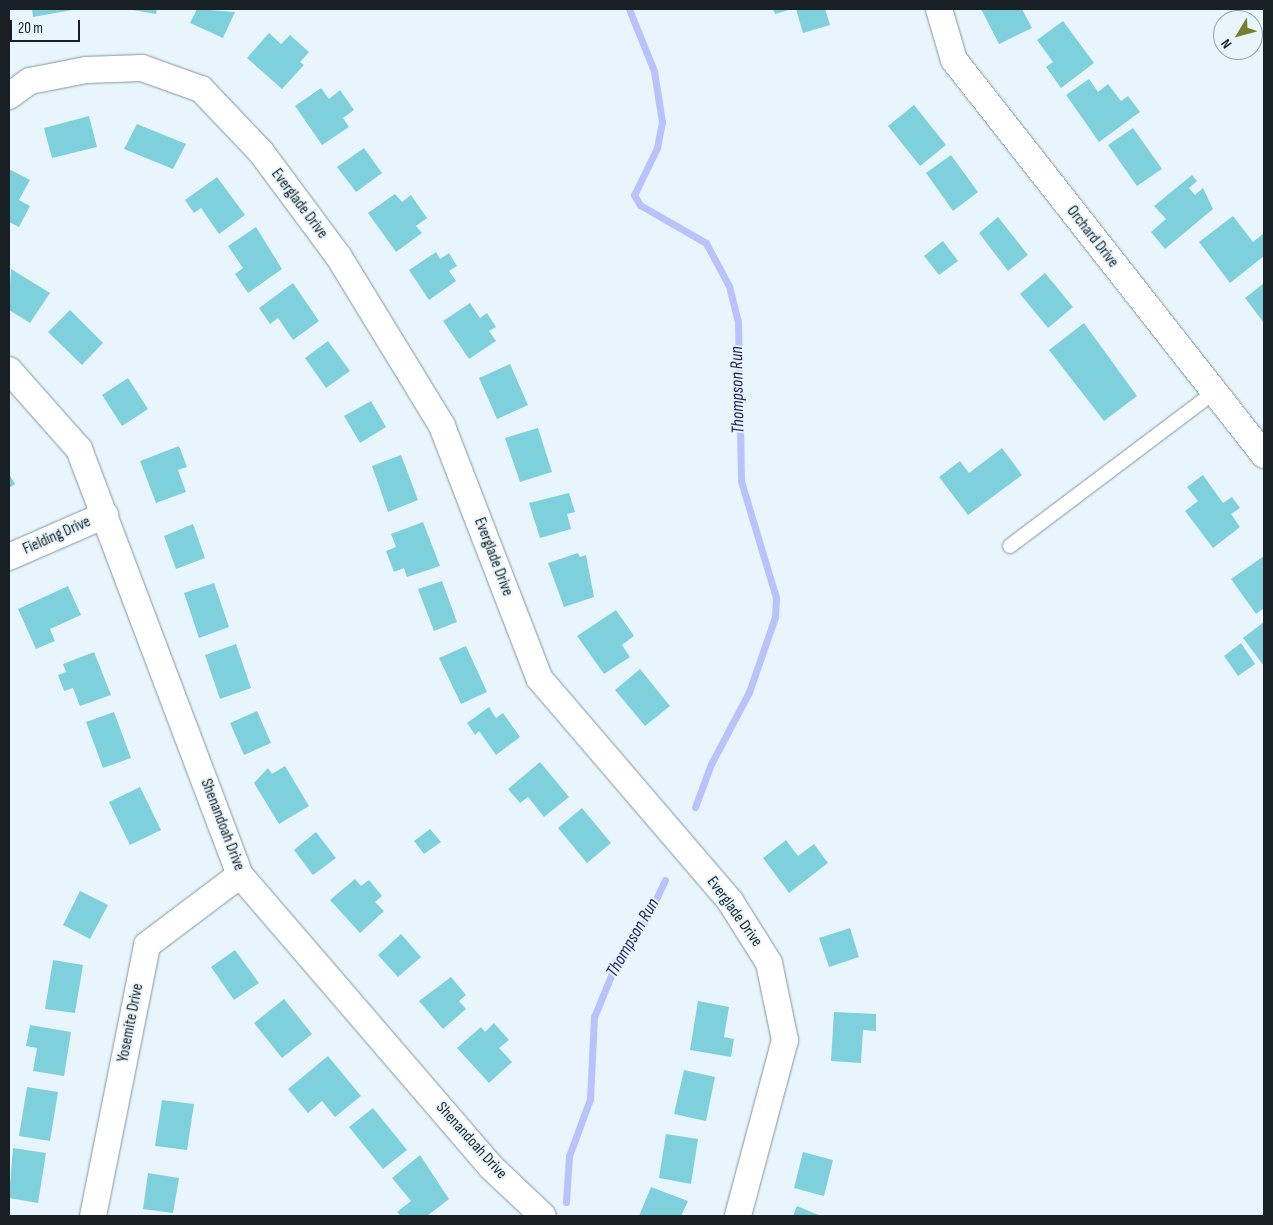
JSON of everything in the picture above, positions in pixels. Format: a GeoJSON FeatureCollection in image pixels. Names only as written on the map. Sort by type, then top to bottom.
{"type":"FeatureCollection","features":[{"type":"Feature","properties":{"kind":"street","name":"Orchard Drive"},"geometry":{"type":"LineString","coordinates":[[939,9],[954,60],[1264,455]]}},
{"type":"Feature","properties":{"kind":"street","name":"Everglade Drive"},"geometry":{"type":"LineString","coordinates":[[9,96],[30,81],[86,70],[142,68],[201,89],[261,152],[339,257],[442,426],[539,678],[730,901],[769,963],[785,1040],[738,1216]]}},
{"type":"Feature","properties":{"kind":"street","name":"Shenandoah Drive"},"geometry":{"type":"LineString","coordinates":[[9,370],[79,448],[240,875],[491,1167],[543,1216]]}},
{"type":"Feature","properties":{"kind":"street","name":"Fielding Drive"},"geometry":{"type":"LineString","coordinates":[[9,557],[105,515]]}},
{"type":"Feature","properties":{"kind":"street","name":"Yosemite Drive"},"geometry":{"type":"LineString","coordinates":[[93,1216],[147,945],[240,875]]}},
{"type":"Feature","properties":{"kind":"lane"},"geometry":{"type":"LineString","coordinates":[[1010,546],[1214,392]]}},
{"type":"Feature","properties":{"kind":"building"},"geometry":{"type":"Polygon","coordinates":[[[32,9],[72,9],[72,10],[33,17],[32,9]]]}},
{"type":"Feature","properties":{"kind":"building"},"geometry":{"type":"Polygon","coordinates":[[[127,9],[157,9],[156,14],[127,9]]]}},
{"type":"Feature","properties":{"kind":"building"},"geometry":{"type":"Polygon","coordinates":[[[197,9],[235,12],[223,38],[190,23],[197,9]]]}},
{"type":"Feature","properties":{"kind":"building"},"geometry":{"type":"Polygon","coordinates":[[[773,9],[792,9],[775,14],[773,9]]]}},
{"type":"Feature","properties":{"kind":"building"},"geometry":{"type":"Polygon","coordinates":[[[796,9],[825,9],[830,25],[803,33],[796,9]]]}},
{"type":"Feature","properties":{"kind":"building"},"geometry":{"type":"Polygon","coordinates":[[[981,9],[1022,9],[1032,28],[999,44],[981,9]]]}},
{"type":"Feature","properties":{"kind":"building"},"geometry":{"type":"Polygon","coordinates":[[[1063,21],[1094,63],[1061,88],[1046,67],[1053,62],[1037,40],[1063,21]]]}},
{"type":"Feature","properties":{"kind":"building"},"geometry":{"type":"Polygon","coordinates":[[[269,33],[281,44],[290,35],[309,52],[300,62],[304,65],[282,89],[247,58],[269,33]]]}},
{"type":"Feature","properties":{"kind":"building"},"geometry":{"type":"Polygon","coordinates":[[[1089,79],[1098,92],[1108,84],[1121,101],[1128,96],[1140,112],[1099,142],[1066,95],[1089,79]]]}},
{"type":"Feature","properties":{"kind":"building"},"geometry":{"type":"Polygon","coordinates":[[[321,88],[329,99],[340,90],[354,110],[343,118],[349,127],[322,145],[295,106],[321,88]]]}},
{"type":"Feature","properties":{"kind":"building"},"geometry":{"type":"Polygon","coordinates":[[[914,105],[946,145],[920,166],[888,126],[914,105]]]}},
{"type":"Feature","properties":{"kind":"building"},"geometry":{"type":"Polygon","coordinates":[[[89,116],[97,147],[52,158],[44,128],[89,116]]]}},
{"type":"Feature","properties":{"kind":"building"},"geometry":{"type":"Polygon","coordinates":[[[137,124],[186,144],[173,169],[124,149],[137,124]]]}},
{"type":"Feature","properties":{"kind":"building"},"geometry":{"type":"Polygon","coordinates":[[[1133,128],[1162,169],[1137,186],[1108,145],[1133,128]]]}},
{"type":"Feature","properties":{"kind":"building"},"geometry":{"type":"Polygon","coordinates":[[[364,148],[382,173],[356,192],[337,167],[364,148]]]}},
{"type":"Feature","properties":{"kind":"building"},"geometry":{"type":"Polygon","coordinates":[[[951,155],[978,192],[953,211],[926,173],[951,155]]]}},
{"type":"Feature","properties":{"kind":"building"},"geometry":{"type":"Polygon","coordinates":[[[9,169],[30,180],[19,200],[30,206],[19,227],[9,222],[9,169]]]}},
{"type":"Feature","properties":{"kind":"building"},"geometry":{"type":"Polygon","coordinates":[[[1192,175],[1197,181],[1189,188],[1195,195],[1203,188],[1213,209],[1165,249],[1151,232],[1166,219],[1154,206],[1192,175]]]}},
{"type":"Feature","properties":{"kind":"building"},"geometry":{"type":"Polygon","coordinates":[[[217,177],[245,215],[219,234],[201,208],[194,213],[185,200],[217,177]]]}},
{"type":"Feature","properties":{"kind":"building"},"geometry":{"type":"Polygon","coordinates":[[[395,194],[402,202],[411,195],[427,218],[416,226],[422,233],[396,252],[368,213],[395,194]]]}},
{"type":"Feature","properties":{"kind":"building"},"geometry":{"type":"Polygon","coordinates":[[[1233,216],[1253,242],[1264,233],[1264,256],[1230,283],[1199,242],[1233,216]]]}},
{"type":"Feature","properties":{"kind":"building"},"geometry":{"type":"Polygon","coordinates":[[[998,217],[1028,255],[1008,271],[979,233],[998,217]]]}},
{"type":"Feature","properties":{"kind":"building"},"geometry":{"type":"Polygon","coordinates":[[[256,227],[282,269],[248,293],[235,274],[243,268],[228,246],[256,227]]]}},
{"type":"Feature","properties":{"kind":"building"},"geometry":{"type":"Polygon","coordinates":[[[943,241],[958,261],[939,275],[924,256],[943,241]]]}},
{"type":"Feature","properties":{"kind":"building"},"geometry":{"type":"Polygon","coordinates":[[[436,252],[440,259],[449,253],[457,266],[449,271],[456,281],[429,300],[409,270],[436,252]]]}},
{"type":"Feature","properties":{"kind":"building"},"geometry":{"type":"Polygon","coordinates":[[[11,269],[50,293],[30,323],[9,310],[11,269]]]}},
{"type":"Feature","properties":{"kind":"building"},"geometry":{"type":"Polygon","coordinates":[[[1045,273],[1073,307],[1048,328],[1020,294],[1045,273]]]}},
{"type":"Feature","properties":{"kind":"building"},"geometry":{"type":"Polygon","coordinates":[[[293,283],[319,321],[293,340],[278,318],[270,324],[259,308],[293,283]]]}},
{"type":"Feature","properties":{"kind":"building"},"geometry":{"type":"Polygon","coordinates":[[[1264,283],[1264,323],[1245,298],[1264,283]]]}},
{"type":"Feature","properties":{"kind":"building"},"geometry":{"type":"Polygon","coordinates":[[[470,303],[480,318],[487,313],[496,327],[489,331],[496,341],[469,359],[443,321],[470,303]]]}},
{"type":"Feature","properties":{"kind":"building"},"geometry":{"type":"Polygon","coordinates":[[[70,310],[103,343],[82,365],[48,332],[70,310]]]}},
{"type":"Feature","properties":{"kind":"building"},"geometry":{"type":"Polygon","coordinates":[[[1084,323],[1137,396],[1104,421],[1049,350],[1084,323]]]}},
{"type":"Feature","properties":{"kind":"building"},"geometry":{"type":"Polygon","coordinates":[[[328,341],[350,371],[326,388],[305,358],[328,341]]]}},
{"type":"Feature","properties":{"kind":"building"},"geometry":{"type":"Polygon","coordinates":[[[510,364],[528,405],[497,419],[479,378],[510,364]]]}},
{"type":"Feature","properties":{"kind":"building"},"geometry":{"type":"Polygon","coordinates":[[[128,378],[148,409],[122,426],[102,395],[128,378]]]}},
{"type":"Feature","properties":{"kind":"building"},"geometry":{"type":"Polygon","coordinates":[[[371,401],[386,427],[360,443],[344,416],[371,401]]]}},
{"type":"Feature","properties":{"kind":"building"},"geometry":{"type":"Polygon","coordinates":[[[538,428],[552,472],[520,482],[505,438],[538,428]]]}},
{"type":"Feature","properties":{"kind":"building"},"geometry":{"type":"Polygon","coordinates":[[[179,446],[187,467],[178,470],[186,492],[156,503],[140,461],[179,446]]]}},
{"type":"Feature","properties":{"kind":"building"},"geometry":{"type":"Polygon","coordinates":[[[1002,448],[1022,475],[968,515],[939,477],[960,461],[969,473],[1002,448]]]}},
{"type":"Feature","properties":{"kind":"building"},"geometry":{"type":"Polygon","coordinates":[[[401,455],[418,500],[388,512],[372,466],[401,455]]]}},
{"type":"Feature","properties":{"kind":"building"},"geometry":{"type":"Polygon","coordinates":[[[9,474],[15,484],[9,488],[9,474]]]}},
{"type":"Feature","properties":{"kind":"building"},"geometry":{"type":"Polygon","coordinates":[[[1203,475],[1223,503],[1232,497],[1240,508],[1231,514],[1240,527],[1213,548],[1185,511],[1198,501],[1187,487],[1203,475]]]}},
{"type":"Feature","properties":{"kind":"building"},"geometry":{"type":"Polygon","coordinates":[[[569,493],[575,512],[567,514],[571,529],[540,538],[529,503],[569,493]]]}},
{"type":"Feature","properties":{"kind":"building"},"geometry":{"type":"Polygon","coordinates":[[[423,522],[440,566],[407,577],[404,568],[394,572],[386,551],[396,547],[391,534],[423,522]]]}},
{"type":"Feature","properties":{"kind":"building"},"geometry":{"type":"Polygon","coordinates":[[[193,524],[205,558],[176,569],[164,536],[193,524]]]}},
{"type":"Feature","properties":{"kind":"building"},"geometry":{"type":"Polygon","coordinates":[[[578,553],[580,557],[586,555],[594,597],[564,607],[548,563],[578,553]]]}},
{"type":"Feature","properties":{"kind":"building"},"geometry":{"type":"Polygon","coordinates":[[[1264,556],[1264,608],[1256,614],[1231,579],[1264,556]]]}},
{"type":"Feature","properties":{"kind":"building"},"geometry":{"type":"Polygon","coordinates":[[[442,581],[457,622],[434,631],[418,589],[442,581]]]}},
{"type":"Feature","properties":{"kind":"building"},"geometry":{"type":"Polygon","coordinates":[[[214,583],[229,627],[199,638],[184,593],[214,583]]]}},
{"type":"Feature","properties":{"kind":"building"},"geometry":{"type":"Polygon","coordinates":[[[68,586],[81,615],[50,629],[55,641],[36,649],[18,609],[68,586]]]}},
{"type":"Feature","properties":{"kind":"building"},"geometry":{"type":"Polygon","coordinates":[[[616,610],[634,636],[622,645],[630,657],[604,674],[577,636],[616,610]]]}},
{"type":"Feature","properties":{"kind":"building"},"geometry":{"type":"Polygon","coordinates":[[[1264,622],[1264,666],[1243,638],[1264,622]]]}},
{"type":"Feature","properties":{"kind":"building"},"geometry":{"type":"Polygon","coordinates":[[[1241,643],[1255,664],[1238,676],[1224,656],[1241,643]]]}},
{"type":"Feature","properties":{"kind":"building"},"geometry":{"type":"Polygon","coordinates":[[[236,644],[251,688],[220,699],[205,655],[236,644]]]}},
{"type":"Feature","properties":{"kind":"building"},"geometry":{"type":"Polygon","coordinates":[[[466,646],[487,692],[461,704],[439,658],[466,646]]]}},
{"type":"Feature","properties":{"kind":"building"},"geometry":{"type":"Polygon","coordinates":[[[94,652],[111,695],[80,706],[73,688],[64,691],[58,675],[66,672],[63,664],[94,652]]]}},
{"type":"Feature","properties":{"kind":"building"},"geometry":{"type":"Polygon","coordinates":[[[640,669],[670,706],[645,726],[615,690],[640,669]]]}},
{"type":"Feature","properties":{"kind":"building"},"geometry":{"type":"Polygon","coordinates":[[[489,707],[496,718],[503,713],[520,737],[496,755],[479,731],[475,735],[467,723],[489,707]]]}},
{"type":"Feature","properties":{"kind":"building"},"geometry":{"type":"Polygon","coordinates":[[[257,711],[271,743],[244,755],[230,723],[257,711]]]}},
{"type":"Feature","properties":{"kind":"building"},"geometry":{"type":"Polygon","coordinates":[[[114,712],[131,758],[103,768],[86,722],[114,712]]]}},
{"type":"Feature","properties":{"kind":"building"},"geometry":{"type":"Polygon","coordinates":[[[540,762],[569,797],[544,817],[528,797],[520,803],[508,789],[540,762]]]}},
{"type":"Feature","properties":{"kind":"building"},"geometry":{"type":"Polygon","coordinates":[[[285,766],[309,806],[279,824],[254,783],[268,768],[272,774],[285,766]]]}},
{"type":"Feature","properties":{"kind":"building"},"geometry":{"type":"Polygon","coordinates":[[[140,787],[161,830],[130,845],[109,802],[140,787]]]}},
{"type":"Feature","properties":{"kind":"building"},"geometry":{"type":"Polygon","coordinates":[[[582,808],[611,843],[587,863],[558,828],[582,808]]]}},
{"type":"Feature","properties":{"kind":"building"},"geometry":{"type":"Polygon","coordinates":[[[430,829],[441,842],[424,854],[414,841],[430,829]]]}},
{"type":"Feature","properties":{"kind":"building"},"geometry":{"type":"Polygon","coordinates":[[[316,832],[336,858],[313,875],[294,850],[316,832]]]}},
{"type":"Feature","properties":{"kind":"building"},"geometry":{"type":"Polygon","coordinates":[[[786,840],[798,856],[814,844],[828,863],[789,893],[763,858],[786,840]]]}},
{"type":"Feature","properties":{"kind":"building"},"geometry":{"type":"Polygon","coordinates":[[[355,879],[361,886],[369,880],[382,896],[375,902],[384,911],[360,933],[330,900],[355,879]]]}},
{"type":"Feature","properties":{"kind":"building"},"geometry":{"type":"Polygon","coordinates":[[[80,891],[108,905],[90,939],[63,925],[80,891]]]}},
{"type":"Feature","properties":{"kind":"building"},"geometry":{"type":"Polygon","coordinates":[[[850,928],[859,957],[829,967],[819,938],[850,928]]]}},
{"type":"Feature","properties":{"kind":"building"},"geometry":{"type":"Polygon","coordinates":[[[401,934],[421,957],[398,977],[378,955],[401,934]]]}},
{"type":"Feature","properties":{"kind":"building"},"geometry":{"type":"Polygon","coordinates":[[[235,950],[259,983],[234,1000],[211,967],[235,950]]]}},
{"type":"Feature","properties":{"kind":"building"},"geometry":{"type":"Polygon","coordinates":[[[53,960],[83,965],[75,1013],[45,1009],[53,960]]]}},
{"type":"Feature","properties":{"kind":"building"},"geometry":{"type":"Polygon","coordinates":[[[451,977],[466,995],[459,1001],[466,1009],[443,1029],[419,1001],[451,977]]]}},
{"type":"Feature","properties":{"kind":"building"},"geometry":{"type":"Polygon","coordinates":[[[284,999],[312,1034],[282,1058],[254,1023],[284,999]]]}},
{"type":"Feature","properties":{"kind":"building"},"geometry":{"type":"Polygon","coordinates":[[[698,1001],[729,1007],[724,1037],[734,1039],[731,1057],[690,1050],[698,1001]]]}},
{"type":"Feature","properties":{"kind":"building"},"geometry":{"type":"Polygon","coordinates":[[[834,1012],[876,1014],[876,1031],[863,1030],[861,1063],[831,1061],[834,1012]]]}},
{"type":"Feature","properties":{"kind":"building"},"geometry":{"type":"Polygon","coordinates":[[[494,1023],[509,1040],[499,1048],[512,1062],[489,1083],[457,1048],[481,1027],[485,1032],[494,1023]]]}},
{"type":"Feature","properties":{"kind":"building"},"geometry":{"type":"Polygon","coordinates":[[[30,1025],[71,1032],[64,1076],[33,1071],[37,1048],[26,1046],[30,1025]]]}},
{"type":"Feature","properties":{"kind":"building"},"geometry":{"type":"Polygon","coordinates":[[[328,1056],[361,1096],[335,1117],[322,1101],[308,1113],[288,1089],[328,1056]]]}},
{"type":"Feature","properties":{"kind":"building"},"geometry":{"type":"Polygon","coordinates":[[[684,1070],[715,1077],[706,1121],[674,1114],[684,1070]]]}},
{"type":"Feature","properties":{"kind":"building"},"geometry":{"type":"Polygon","coordinates":[[[27,1087],[58,1092],[50,1141],[19,1136],[27,1087]]]}},
{"type":"Feature","properties":{"kind":"building"},"geometry":{"type":"Polygon","coordinates":[[[162,1100],[194,1104],[187,1150],[155,1146],[162,1100]]]}},
{"type":"Feature","properties":{"kind":"building"},"geometry":{"type":"Polygon","coordinates":[[[373,1108],[407,1150],[383,1169],[349,1127],[373,1108]]]}},
{"type":"Feature","properties":{"kind":"building"},"geometry":{"type":"Polygon","coordinates":[[[666,1134],[698,1139],[691,1184],[659,1178],[666,1134]]]}},
{"type":"Feature","properties":{"kind":"building"},"geometry":{"type":"Polygon","coordinates":[[[13,1148],[46,1153],[38,1203],[9,1198],[13,1148]]]}},
{"type":"Feature","properties":{"kind":"building"},"geometry":{"type":"Polygon","coordinates":[[[803,1152],[833,1160],[824,1196],[794,1188],[803,1152]]]}},
{"type":"Feature","properties":{"kind":"building"},"geometry":{"type":"Polygon","coordinates":[[[420,1155],[449,1199],[427,1216],[401,1216],[397,1212],[411,1201],[392,1178],[420,1155]]]}},
{"type":"Feature","properties":{"kind":"building"},"geometry":{"type":"Polygon","coordinates":[[[148,1173],[179,1178],[173,1213],[143,1209],[148,1173]]]}},
{"type":"Feature","properties":{"kind":"building"},"geometry":{"type":"Polygon","coordinates":[[[651,1187],[688,1201],[681,1216],[639,1216],[651,1187]]]}},
{"type":"Feature","properties":{"kind":"building"},"geometry":{"type":"Polygon","coordinates":[[[797,1206],[821,1216],[793,1216],[797,1206]]]}},
{"type":"Feature","properties":{"kind":"waterway","name":"Thompson Run"},"geometry":{"type":"LineString","coordinates":[[629,9],[654,71],[662,122],[657,148],[634,195],[640,205],[706,243],[729,286],[738,321],[741,481],[776,598],[775,617],[749,692],[711,764],[695,807]]}},
{"type":"Feature","properties":{"kind":"waterway","name":"Thompson Run"},"geometry":{"type":"LineString","coordinates":[[566,1202],[569,1156],[590,1099],[594,1017],[617,961],[646,920],[665,880]]}}]}
